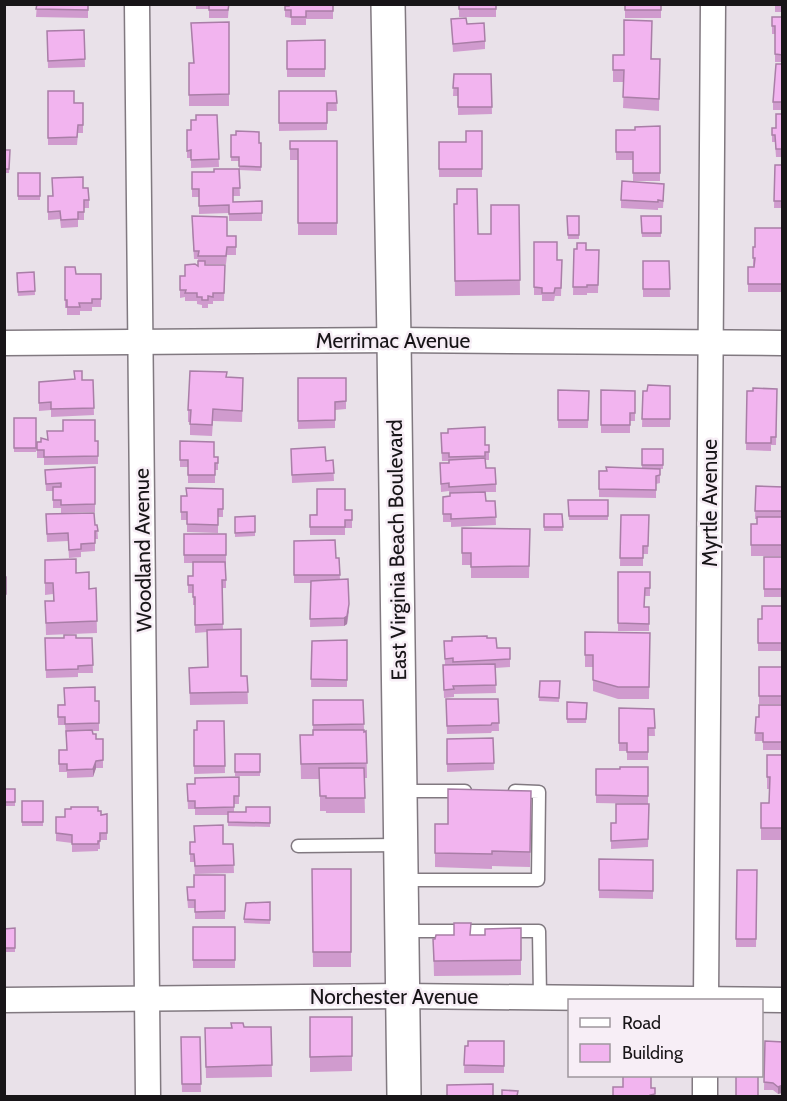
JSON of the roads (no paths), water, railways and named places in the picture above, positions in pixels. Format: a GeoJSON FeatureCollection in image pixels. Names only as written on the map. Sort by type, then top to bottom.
{"type":"FeatureCollection","features":[{"type":"Feature","properties":{"kind":"main road","name":"East Virginia Beach Boulevard"},"geometry":{"type":"LineString","coordinates":[[388,4],[404,1096]]}},
{"type":"Feature","properties":{"kind":"street","name":"Woodland Avenue"},"geometry":{"type":"LineString","coordinates":[[137,4],[148,1096]]}},
{"type":"Feature","properties":{"kind":"street","name":"Myrtle Avenue"},"geometry":{"type":"LineString","coordinates":[[706,999],[713,4]]}},
{"type":"Feature","properties":{"kind":"street","name":"Merrimac Avenue"},"geometry":{"type":"LineString","coordinates":[[4,343],[394,340],[783,343]]}},
{"type":"Feature","properties":{"kind":"street","name":"Norchester Avenue"},"geometry":{"type":"LineString","coordinates":[[4,1000],[402,996],[651,999]]}},
{"type":"Feature","properties":{"kind":"street","name":"Norchester Avenue"},"geometry":{"type":"LineString","coordinates":[[763,1000],[783,1000]]}},
{"type":"Feature","properties":{"kind":"street"},"geometry":{"type":"LineString","coordinates":[[705,1077],[705,1096]]}},
{"type":"Feature","properties":{"kind":"lane"},"geometry":{"type":"LineString","coordinates":[[400,791],[481,791]]}},
{"type":"Feature","properties":{"kind":"lane"},"geometry":{"type":"LineString","coordinates":[[401,880],[538,880],[539,792],[504,791]]}},
{"type":"Feature","properties":{"kind":"lane"},"geometry":{"type":"LineString","coordinates":[[298,846],[400,845]]}},
{"type":"Feature","properties":{"kind":"lane"},"geometry":{"type":"LineString","coordinates":[[401,931],[540,931],[540,997]]}}]}
